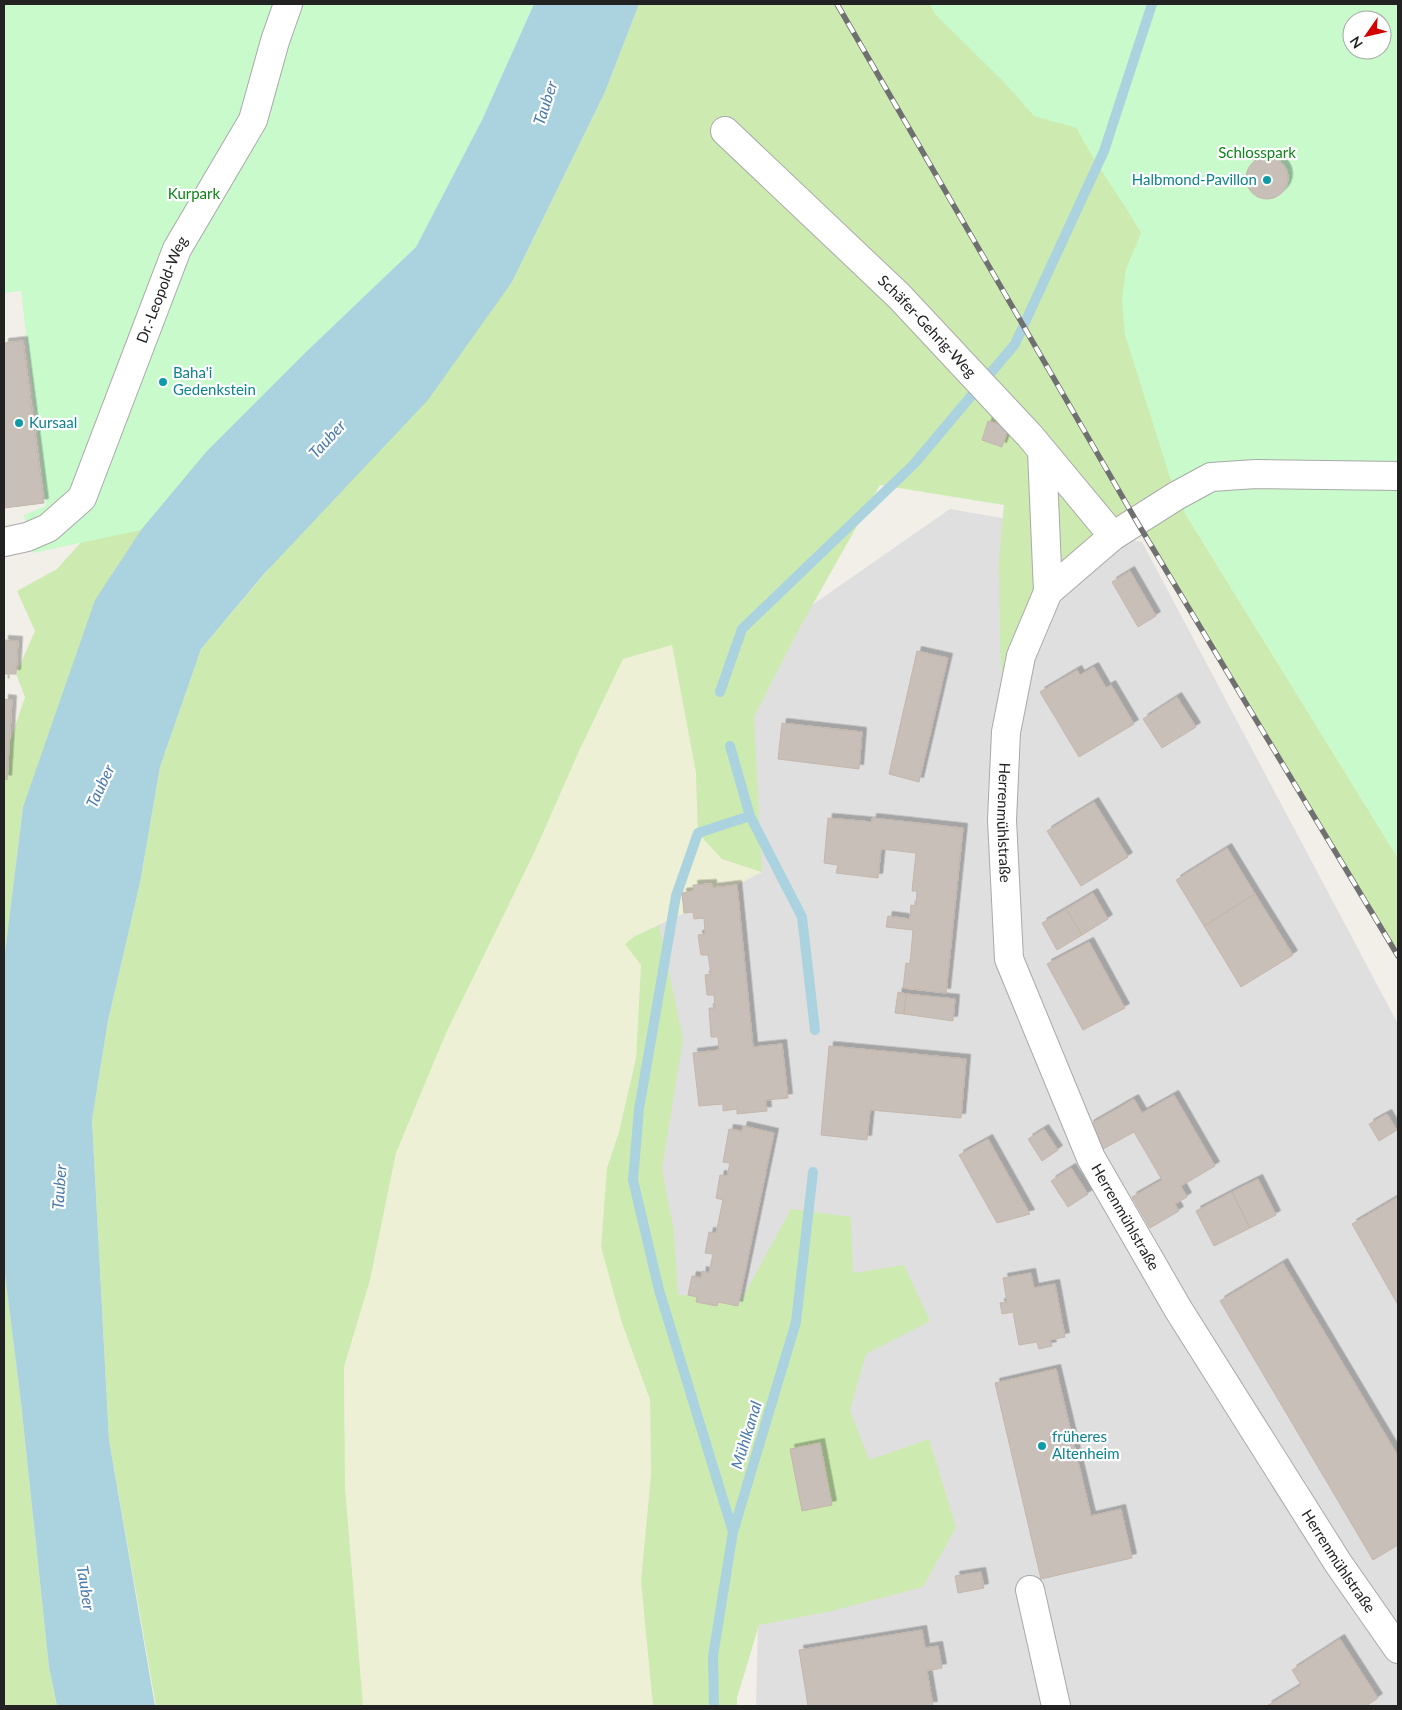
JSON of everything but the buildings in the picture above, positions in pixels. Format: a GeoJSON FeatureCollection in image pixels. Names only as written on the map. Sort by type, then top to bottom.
{"type":"FeatureCollection","features":[{"type":"Feature","properties":{"kind":"street","name":"Dr.-Leopold-Weg"},"geometry":{"type":"LineString","coordinates":[[4,542],[27,537],[48,528],[82,498],[177,250],[253,120],[275,41],[288,4]]}},
{"type":"Feature","properties":{"kind":"street","name":"Schäfer-Gehrig-Weg"},"geometry":{"type":"LineString","coordinates":[[724,131],[900,296],[1036,443],[1113,536]]}},
{"type":"Feature","properties":{"kind":"street"},"geometry":{"type":"LineString","coordinates":[[1036,443],[1048,592]]}},
{"type":"Feature","properties":{"kind":"street"},"geometry":{"type":"LineString","coordinates":[[1048,592],[1113,536],[1176,496],[1211,477],[1256,474],[1398,476]]}},
{"type":"Feature","properties":{"kind":"street","name":"Herrenmühlstraße"},"geometry":{"type":"LineString","coordinates":[[1048,592],[1021,656],[1006,732],[1002,820],[1009,959],[1091,1158],[1188,1325],[1338,1563],[1398,1649]]}},
{"type":"Feature","properties":{"kind":"street"},"geometry":{"type":"LineString","coordinates":[[1030,1590],[1056,1706]]}},
{"type":"Feature","properties":{"kind":"shaded area"},"geometry":{"type":"Polygon","coordinates":[[[950,509],[1142,542],[1398,1024],[1398,1706],[756,1706],[760,1546],[659,1320],[656,869],[750,648],[950,509]]]}},
{"type":"Feature","properties":{"kind":"green space","name":"Kurpark"},"geometry":{"type":"Polygon","coordinates":[[[4,4],[534,4],[482,120],[416,247],[306,352],[207,451],[141,530],[33,553],[24,515],[46,506],[21,291],[4,293],[4,4]]]}},
{"type":"Feature","properties":{"kind":"green space"},"geometry":{"type":"Polygon","coordinates":[[[534,4],[306,352],[207,451],[23,807],[4,960],[4,779],[7,779],[10,741],[25,697],[16,674],[35,631],[17,591],[57,569],[102,519],[534,4]]]}},
{"type":"Feature","properties":{"kind":"green space"},"geometry":{"type":"Polygon","coordinates":[[[639,4],[942,4],[1021,38],[1141,232],[1176,496],[1398,858],[1398,956],[1137,523],[1048,592],[1006,732],[1000,647],[999,558],[1004,505],[880,485],[799,629],[754,717],[762,872],[722,859],[698,833],[696,773],[672,645],[623,659],[580,749],[535,851],[447,1031],[396,1153],[370,1280],[344,1367],[345,1486],[363,1706],[156,1706],[109,1440],[92,1120],[108,1021],[140,883],[160,767],[201,649],[512,282],[605,92],[639,4]]]}},
{"type":"Feature","properties":{"kind":"green space","name":"Schlosspark"},"geometry":{"type":"Polygon","coordinates":[[[930,4],[1398,4],[1398,858],[1176,496],[1125,335],[1122,300],[1126,269],[1141,233],[1077,128],[1034,116],[1004,82],[935,14],[930,4]]]}},
{"type":"Feature","properties":{"kind":"green space"},"geometry":{"type":"Polygon","coordinates":[[[672,644],[696,773],[698,833],[722,859],[762,872],[737,885],[712,888],[712,884],[693,885],[694,891],[682,893],[684,913],[635,936],[641,965],[636,1058],[619,1132],[607,1168],[622,1323],[650,1400],[653,1706],[363,1706],[345,1486],[344,1367],[370,1280],[396,1153],[447,1031],[535,851],[580,749],[623,659],[672,644]]]}},
{"type":"Feature","properties":{"kind":"green space"},"geometry":{"type":"Polygon","coordinates":[[[659,925],[683,1039],[662,1169],[674,1232],[678,1295],[697,1297],[696,1302],[717,1306],[718,1302],[738,1306],[791,1209],[851,1217],[853,1273],[904,1265],[930,1321],[866,1354],[850,1410],[869,1460],[929,1439],[956,1527],[923,1587],[832,1611],[759,1625],[737,1698],[737,1706],[653,1706],[641,1581],[651,1475],[650,1400],[622,1323],[601,1247],[607,1168],[619,1132],[636,1058],[641,965],[625,944],[635,936],[659,925]]]}},
{"type":"Feature","properties":{"kind":"green space"},"geometry":{"type":"Polygon","coordinates":[[[4,1267],[21,1403],[49,1667],[57,1706],[4,1706],[4,1267]]]}},
{"type":"Feature","properties":{"kind":"water","name":"Tauber"},"geometry":{"type":"Polygon","coordinates":[[[534,4],[639,4],[605,92],[512,282],[428,400],[264,574],[201,649],[160,767],[140,883],[108,1021],[92,1120],[109,1440],[155,1706],[57,1706],[49,1667],[21,1403],[4,1267],[4,960],[23,807],[95,600],[141,530],[207,451],[306,352],[416,247],[482,120],[534,4]]]}},
{"type":"Feature","properties":{"kind":"waterway"},"geometry":{"type":"LineString","coordinates":[[720,692],[742,629],[914,464],[1015,344],[1104,151],[1152,4]]}},
{"type":"Feature","properties":{"kind":"waterway"},"geometry":{"type":"LineString","coordinates":[[730,746],[750,816],[802,917],[815,1030]]}},
{"type":"Feature","properties":{"kind":"waterway"},"geometry":{"type":"LineString","coordinates":[[733,1532],[659,1290],[633,1180],[639,1109],[676,896],[698,833],[750,816]]}},
{"type":"Feature","properties":{"kind":"waterway","name":"Mühlkanal"},"geometry":{"type":"LineString","coordinates":[[714,1706],[713,1656],[733,1532],[796,1322],[813,1172]]}},
{"type":"Feature","properties":{"kind":"railway"},"geometry":{"type":"LineString","coordinates":[[837,4],[1137,522],[1398,956]]}},
{"type":"Feature","properties":{"kind":"place","name":"Halbmond-Pavillon"},"geometry":{"type":"Point","coordinates":[1267,180]}},
{"type":"Feature","properties":{"kind":"place","name":"Baha'i Gedenkstein"},"geometry":{"type":"Point","coordinates":[163,382]}},
{"type":"Feature","properties":{"kind":"place","name":"Kursaal"},"geometry":{"type":"Point","coordinates":[19,423]}},
{"type":"Feature","properties":{"kind":"place","name":"früheres Altenheim"},"geometry":{"type":"Point","coordinates":[1042,1446]}}]}
